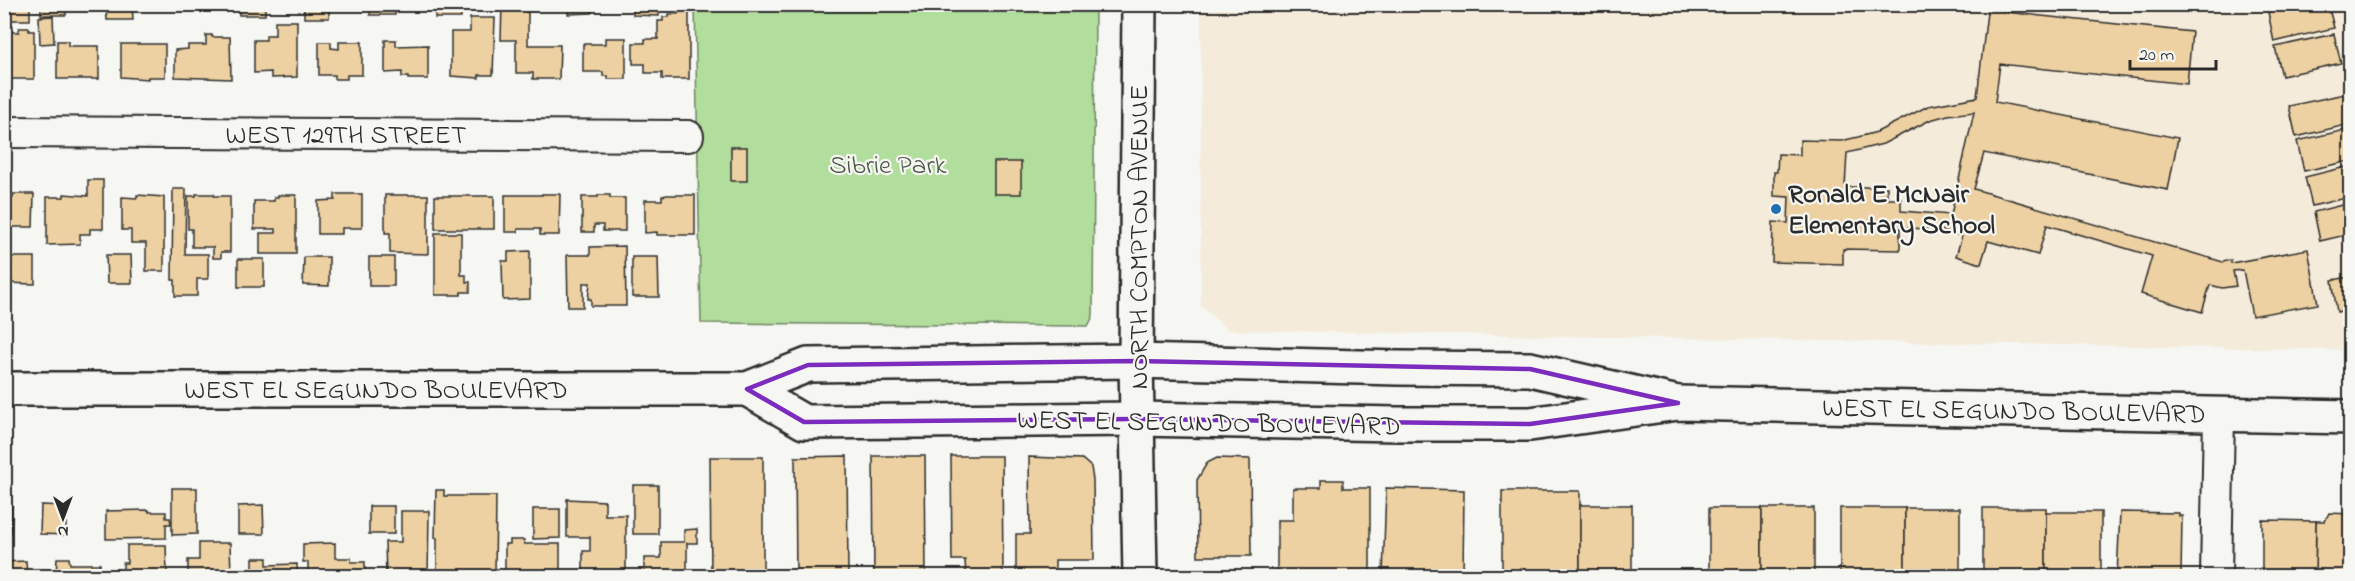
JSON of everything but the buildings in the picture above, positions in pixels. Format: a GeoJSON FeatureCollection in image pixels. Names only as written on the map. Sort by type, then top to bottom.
{"type":"FeatureCollection","features":[{"type":"Feature","properties":{"kind":"main road","name":"NORTH COMPTON AVENUE"},"geometry":{"type":"LineString","coordinates":[[1139,4],[1136,361],[1140,576]]}},
{"type":"Feature","properties":{"kind":"main road","name":"WEST EL SEGUNDO BOULEVARD"},"geometry":{"type":"LineString","coordinates":[[4,389],[747,389],[807,365],[1136,361],[1530,369],[1678,403]]}},
{"type":"Feature","properties":{"kind":"main road","name":"WEST EL SEGUNDO BOULEVARD"},"geometry":{"type":"LineString","coordinates":[[747,389],[804,422],[1137,419],[1530,424],[1678,403],[2350,417]]}},
{"type":"Feature","properties":{"kind":"street","name":"WEST 129TH STREET"},"geometry":{"type":"LineString","coordinates":[[4,132],[688,136]]}},
{"type":"Feature","properties":{"kind":"street"},"geometry":{"type":"LineString","coordinates":[[2216,576],[2219,415]]}},
{"type":"Feature","properties":{"kind":"highlighted area"},"geometry":{"type":"Polygon","coordinates":[[[1136,361],[1530,369],[1678,403],[1530,424],[1137,419],[804,422],[747,389],[808,365],[1136,361]]]}},
{"type":"Feature","properties":{"kind":"shaded area","name":"Ronald E McNair Elementary School"},"geometry":{"type":"Polygon","coordinates":[[[1201,5],[2343,5],[2350,37],[2350,350],[1228,330],[1201,306],[1201,5]]]}},
{"type":"Feature","properties":{"kind":"green space","name":"Sibrie Park"},"geometry":{"type":"Polygon","coordinates":[[[695,5],[1095,5],[1093,316],[1088,326],[701,323],[695,5]]]}},
{"type":"Feature","properties":{"kind":"place","name":"Ronald E McNair Elementary School"},"geometry":{"type":"Point","coordinates":[1776,209]}}]}
